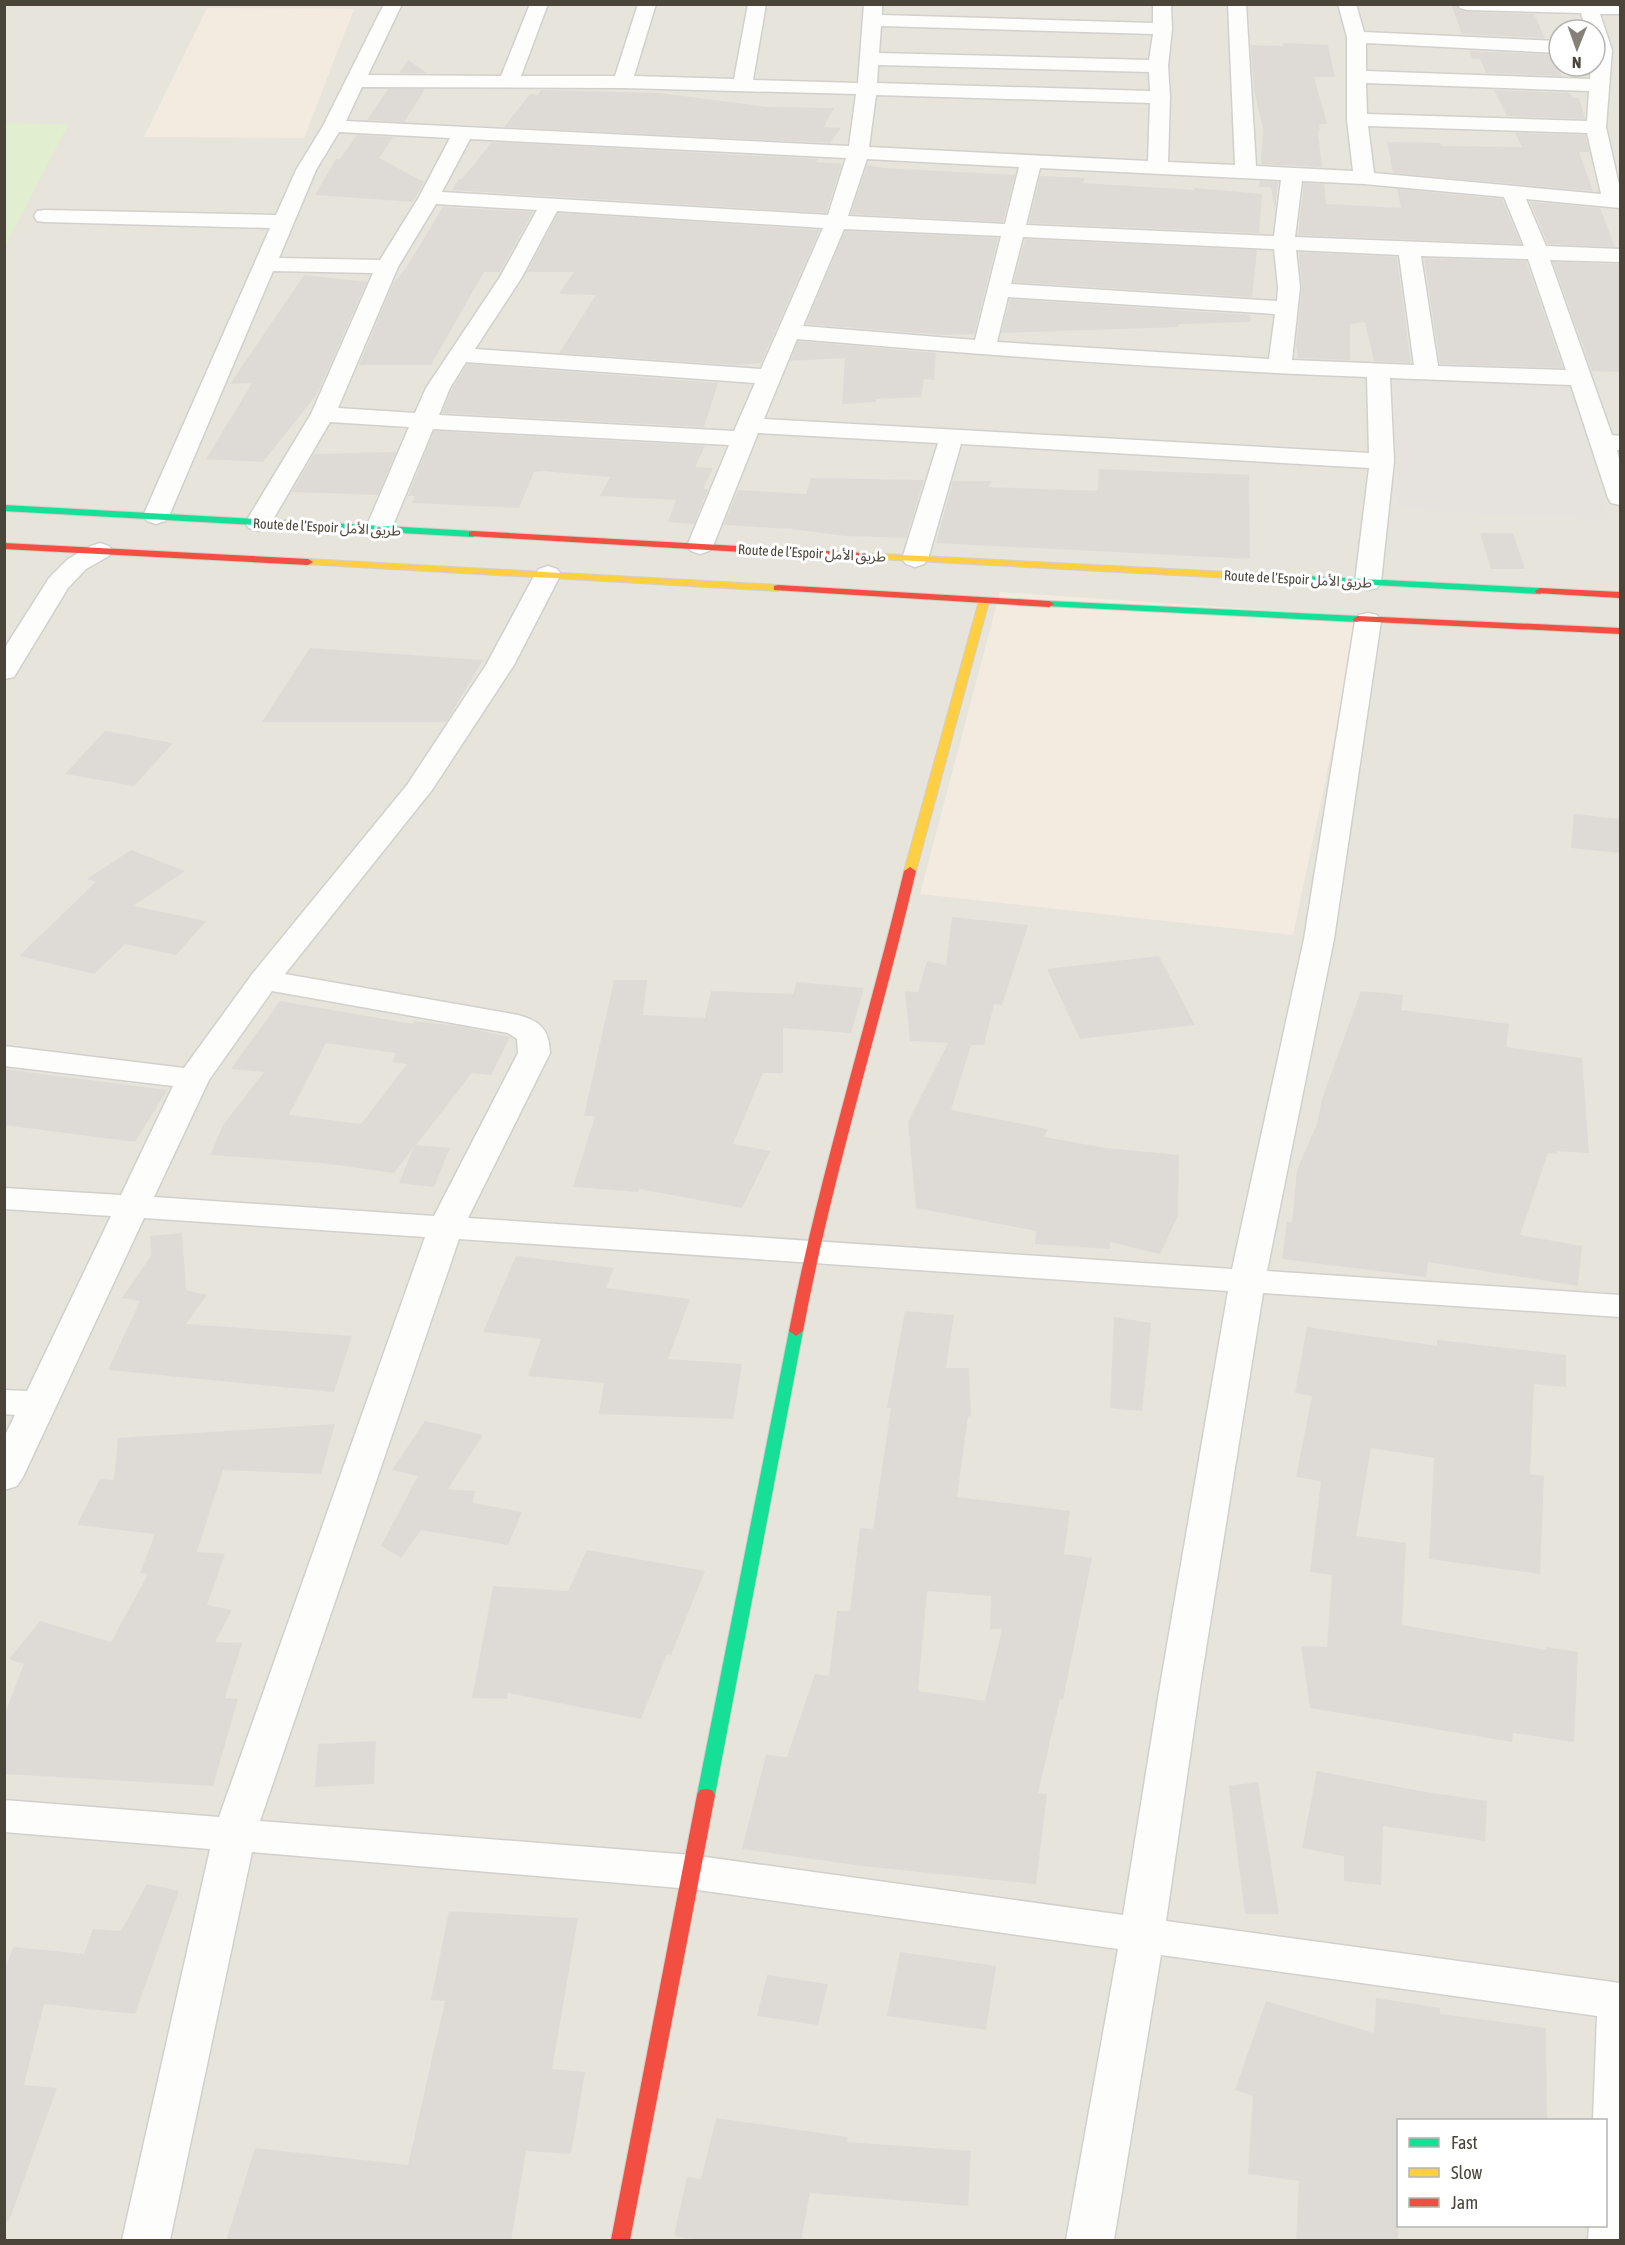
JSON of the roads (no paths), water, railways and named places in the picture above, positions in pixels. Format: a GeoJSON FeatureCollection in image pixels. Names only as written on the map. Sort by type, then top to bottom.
{"type":"FeatureCollection","features":[{"type":"Feature","properties":{"kind":"main road","name":"Route de l’Espoir طريق الأمل"},"geometry":{"type":"LineString","coordinates":[[4,508],[915,559],[1620,595]]}},
{"type":"Feature","properties":{"kind":"main road"},"geometry":{"type":"LineString","coordinates":[[4,546],[548,574],[984,601],[1368,621],[1620,631]]}},
{"type":"Feature","properties":{"kind":"main road"},"geometry":{"type":"LineString","coordinates":[[620,2241],[811,1252],[883,984],[903,895],[984,601]]}},
{"type":"Feature","properties":{"kind":"street"},"geometry":{"type":"LineString","coordinates":[[156,516],[306,170],[333,126],[393,4]]}},
{"type":"Feature","properties":{"kind":"street"},"geometry":{"type":"LineString","coordinates":[[509,81],[538,4]]}},
{"type":"Feature","properties":{"kind":"street"},"geometry":{"type":"LineString","coordinates":[[623,82],[647,4]]}},
{"type":"Feature","properties":{"kind":"street"},"geometry":{"type":"LineString","coordinates":[[742,87],[757,4]]}},
{"type":"Feature","properties":{"kind":"street"},"geometry":{"type":"LineString","coordinates":[[1158,167],[1160,97],[1158,66],[1163,29],[1162,4]]}},
{"type":"Feature","properties":{"kind":"street"},"geometry":{"type":"LineString","coordinates":[[1237,4],[1246,172]]}},
{"type":"Feature","properties":{"kind":"street"},"geometry":{"type":"LineString","coordinates":[[1347,4],[1356,37],[1357,120],[1364,178]]}},
{"type":"Feature","properties":{"kind":"street"},"geometry":{"type":"LineString","coordinates":[[1467,4],[1620,9]]}},
{"type":"Feature","properties":{"kind":"street"},"geometry":{"type":"LineString","coordinates":[[1589,8],[1593,18]]}},
{"type":"Feature","properties":{"kind":"street"},"geometry":{"type":"LineString","coordinates":[[700,546],[836,222],[858,154],[867,89],[872,12],[1163,29]]}},
{"type":"Feature","properties":{"kind":"street"},"geometry":{"type":"LineString","coordinates":[[1356,37],[1547,46]]}},
{"type":"Feature","properties":{"kind":"street"},"geometry":{"type":"LineString","coordinates":[[868,59],[1158,66]]}},
{"type":"Feature","properties":{"kind":"street"},"geometry":{"type":"LineString","coordinates":[[1358,77],[1598,85]]}},
{"type":"Feature","properties":{"kind":"street"},"geometry":{"type":"LineString","coordinates":[[333,126],[1364,178],[1617,202],[1596,127],[1600,78]]}},
{"type":"Feature","properties":{"kind":"street"},"geometry":{"type":"LineString","coordinates":[[355,81],[623,82],[1160,97]]}},
{"type":"Feature","properties":{"kind":"street"},"geometry":{"type":"LineString","coordinates":[[1357,120],[1596,127]]}},
{"type":"Feature","properties":{"kind":"street"},"geometry":{"type":"LineString","coordinates":[[258,523],[323,414],[387,267],[429,197],[463,133]]}},
{"type":"Feature","properties":{"kind":"street"},"geometry":{"type":"LineString","coordinates":[[984,348],[1012,229],[1031,161]]}},
{"type":"Feature","properties":{"kind":"street"},"geometry":{"type":"LineString","coordinates":[[1280,367],[1289,287],[1284,243],[1292,175]]}},
{"type":"Feature","properties":{"kind":"street"},"geometry":{"type":"LineString","coordinates":[[1512,191],[1537,252],[1581,378],[1611,443],[1620,498]]}},
{"type":"Feature","properties":{"kind":"street"},"geometry":{"type":"LineString","coordinates":[[429,197],[836,222],[1409,249],[1620,255]]}},
{"type":"Feature","properties":{"kind":"street"},"geometry":{"type":"LineString","coordinates":[[378,530],[438,388],[512,277],[551,203]]}},
{"type":"Feature","properties":{"kind":"street"},"geometry":{"type":"LineString","coordinates":[[45,216],[284,222]]}},
{"type":"Feature","properties":{"kind":"street"},"geometry":{"type":"LineString","coordinates":[[1409,249],[1427,372]]}},
{"type":"Feature","properties":{"kind":"street"},"geometry":{"type":"LineString","coordinates":[[265,264],[387,267]]}},
{"type":"Feature","properties":{"kind":"street"},"geometry":{"type":"LineString","coordinates":[[999,290],[1287,308]]}},
{"type":"Feature","properties":{"kind":"street"},"geometry":{"type":"LineString","coordinates":[[789,332],[984,348],[1280,367],[1581,378]]}},
{"type":"Feature","properties":{"kind":"street"},"geometry":{"type":"LineString","coordinates":[[461,355],[770,377]]}},
{"type":"Feature","properties":{"kind":"street"},"geometry":{"type":"LineString","coordinates":[[1368,582],[1382,461],[1378,370]]}},
{"type":"Feature","properties":{"kind":"street"},"geometry":{"type":"LineString","coordinates":[[323,414],[424,421],[747,432],[952,435],[1382,461]]}},
{"type":"Feature","properties":{"kind":"street"},"geometry":{"type":"LineString","coordinates":[[915,559],[952,435]]}},
{"type":"Feature","properties":{"kind":"street"},"geometry":{"type":"LineString","coordinates":[[4,671],[58,584],[77,564],[100,551]]}},
{"type":"Feature","properties":{"kind":"street"},"geometry":{"type":"LineString","coordinates":[[4,1477],[21,1403],[132,1206],[193,1079],[264,980],[418,790],[500,665],[548,574]]}},
{"type":"Feature","properties":{"kind":"street"},"geometry":{"type":"LineString","coordinates":[[1090,2241],[1142,1935],[1181,1680],[1247,1282],[1319,939],[1368,621]]}},
{"type":"Feature","properties":{"kind":"street"},"geometry":{"type":"LineString","coordinates":[[146,2241],[234,1836],[446,1227],[534,1053],[533,1036],[519,1024],[264,980]]}},
{"type":"Feature","properties":{"kind":"street"},"geometry":{"type":"LineString","coordinates":[[4,1056],[193,1079]]}},
{"type":"Feature","properties":{"kind":"street"},"geometry":{"type":"LineString","coordinates":[[4,1198],[1620,1306]]}},
{"type":"Feature","properties":{"kind":"street"},"geometry":{"type":"LineString","coordinates":[[4,1816],[691,1872],[1620,2002],[1612,2241]]}}]}
